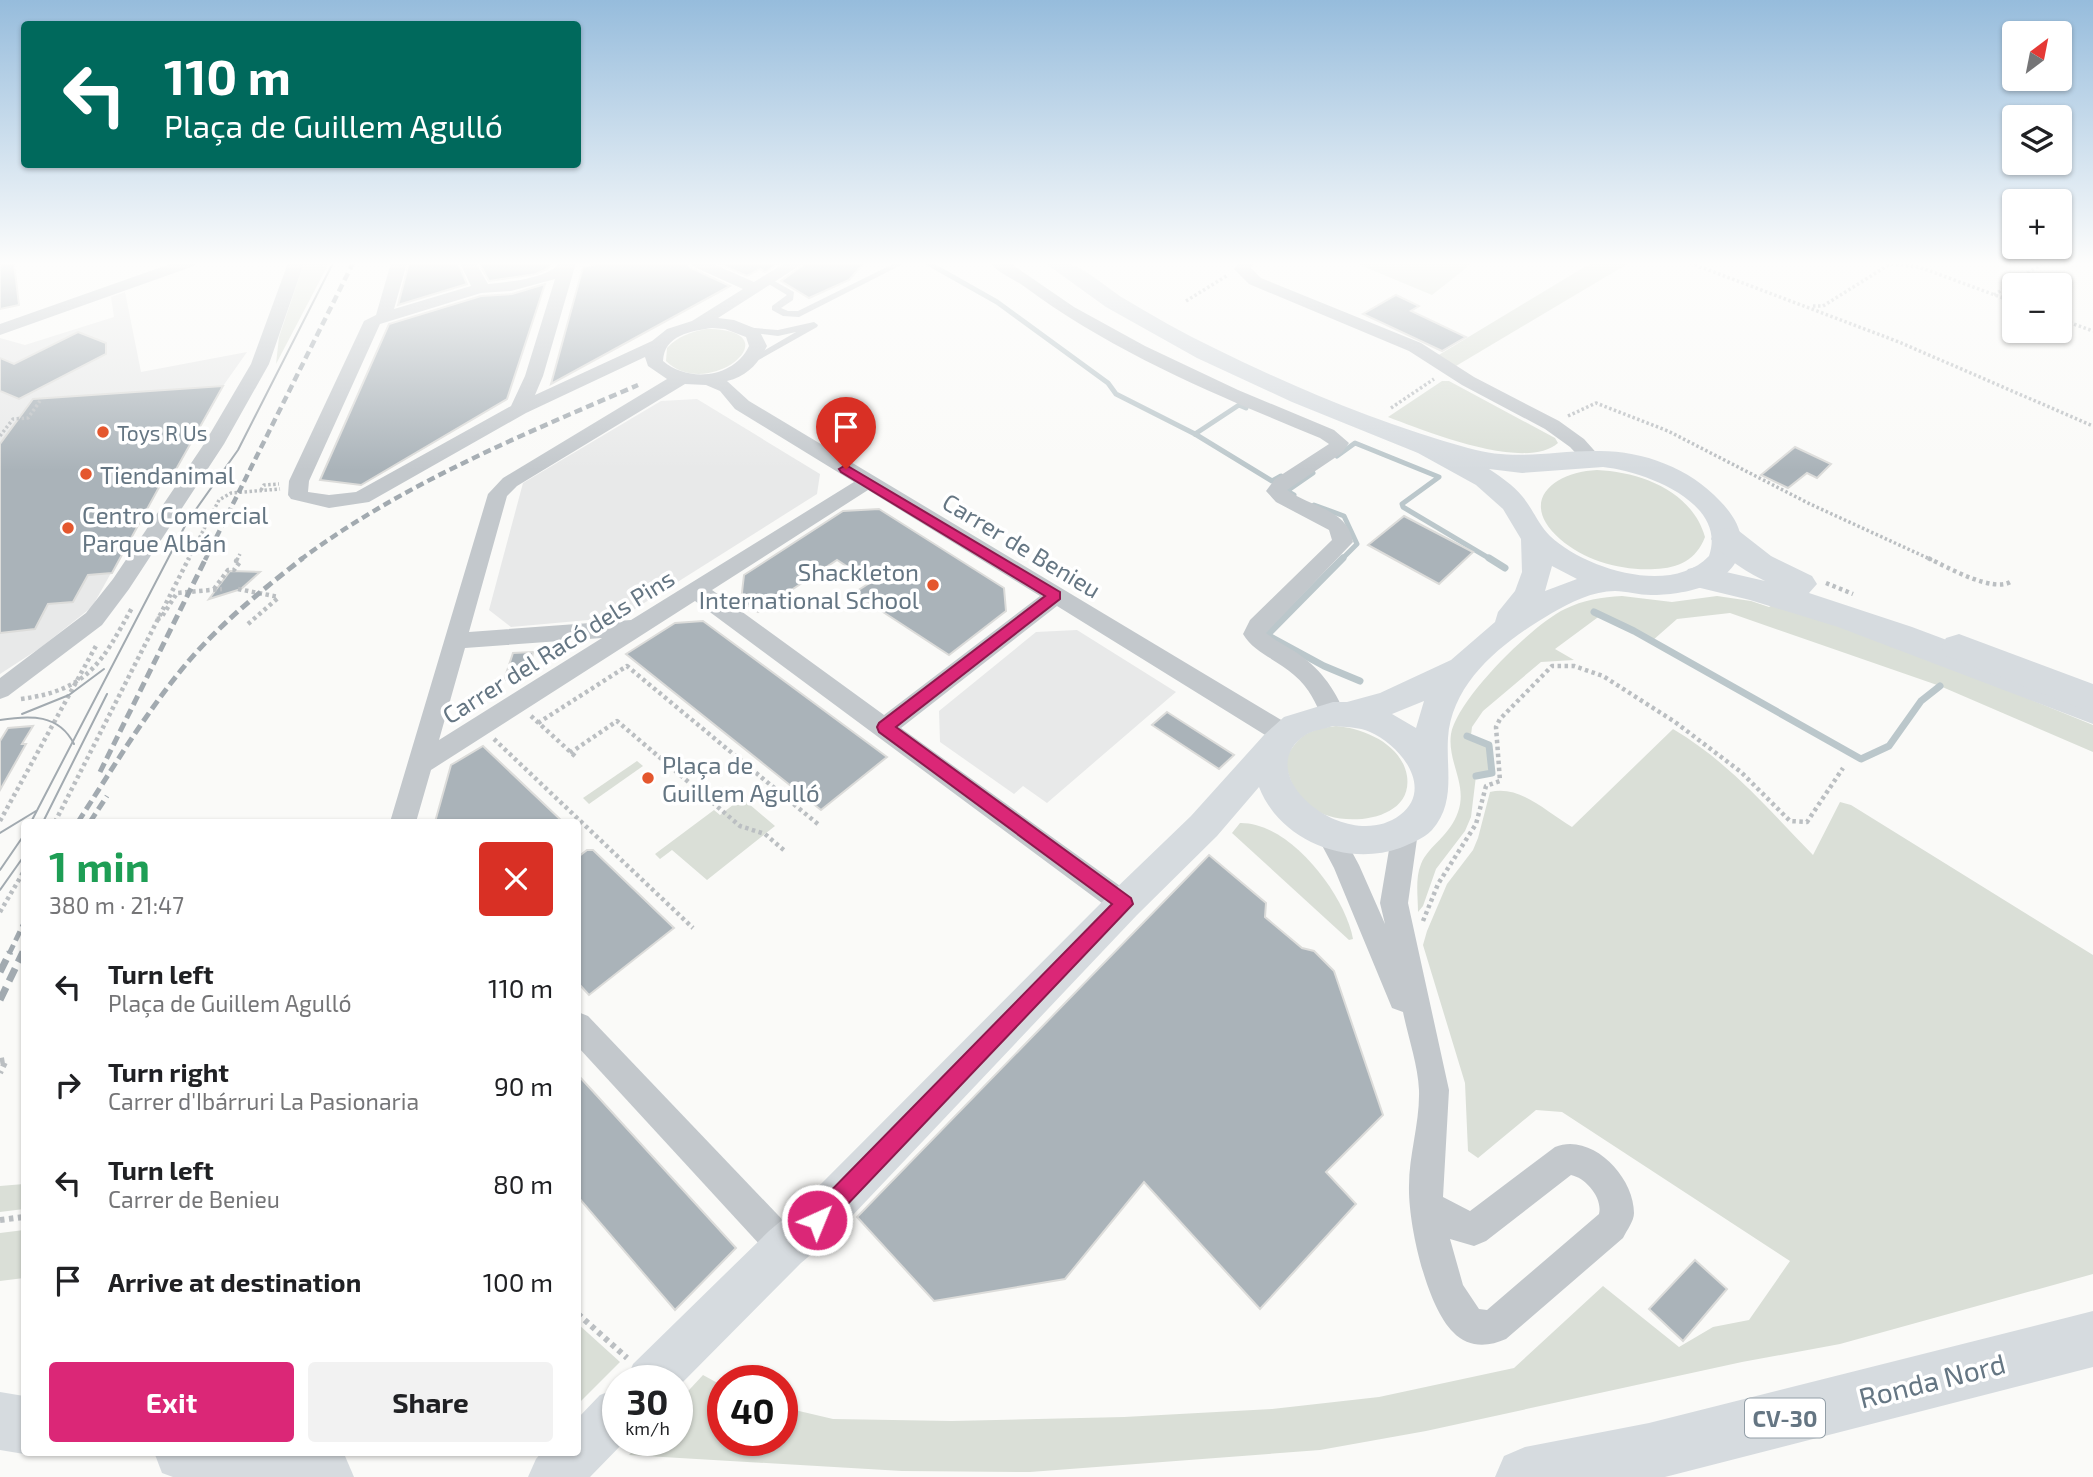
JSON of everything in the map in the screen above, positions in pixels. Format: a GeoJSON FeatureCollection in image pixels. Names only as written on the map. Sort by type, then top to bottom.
{"type":"FeatureCollection","features":[{"type":"Feature","properties":{"kind":"main road"},"geometry":{"type":"LineString","coordinates":[[1727,539],[1759,564],[1810,590],[2093,697]]}},
{"type":"Feature","properties":{"kind":"main road"},"geometry":{"type":"LineString","coordinates":[[1700,577],[1755,588],[1818,606],[2093,713]]}},
{"type":"Feature","properties":{"kind":"main road","name":"Ronda Nord"},"geometry":{"type":"LineString","coordinates":[[1525,1477],[1649,1452],[2093,1339]]}},
{"type":"Feature","properties":{"kind":"main road"},"geometry":{"type":"LineString","coordinates":[[0,1421],[21,1424]]}},
{"type":"Feature","properties":{"kind":"main road"},"geometry":{"type":"LineString","coordinates":[[206,1456],[324,1477]]}},
{"type":"Feature","properties":{"kind":"street"},"geometry":{"type":"LineString","coordinates":[[0,690],[52,653],[93,619],[121,584],[214,444],[260,364],[271,332]]}},
{"type":"Feature","properties":{"kind":"street"},"geometry":{"type":"LineString","coordinates":[[366,332],[290,486],[298,495],[308,499],[338,501],[362,497],[519,409],[657,345],[676,332]]}},
{"type":"Feature","properties":{"kind":"street"},"geometry":{"type":"LineString","coordinates":[[519,409],[534,376],[547,332]]}},
{"type":"Feature","properties":{"kind":"street"},"geometry":{"type":"LineString","coordinates":[[736,398],[734,379],[758,346],[750,332]]}},
{"type":"Feature","properties":{"kind":"street"},"geometry":{"type":"LineString","coordinates":[[1106,332],[1235,397],[1327,434],[1339,443],[1335,449],[1282,483],[1276,491],[1286,499],[1337,525],[1343,534],[1343,541],[1340,547],[1258,626],[1254,634],[1260,641],[1306,669],[1340,714],[1369,719],[1391,727],[1410,741],[1424,757],[1432,775]]}},
{"type":"Feature","properties":{"kind":"street"},"geometry":{"type":"LineString","coordinates":[[1169,332],[1203,351],[1300,396],[1392,420],[1500,463],[1527,466],[1577,460],[1642,467],[1681,482],[1704,500],[1720,519],[1727,539],[1725,554],[1716,567],[1700,577],[1676,584],[1646,586],[1615,581],[1584,571],[1558,557],[1528,526],[1504,493],[1392,420]]}},
{"type":"Feature","properties":{"kind":"street"},"geometry":{"type":"LineString","coordinates":[[1378,332],[1415,347],[1449,369],[1552,425],[1577,443],[1577,460]]}},
{"type":"Feature","properties":{"kind":"street"},"geometry":{"type":"LineString","coordinates":[[657,345],[653,354],[654,362],[660,370]]}},
{"type":"Feature","properties":{"kind":"street"},"geometry":{"type":"LineString","coordinates":[[534,376],[537,386],[551,394],[569,391],[620,368],[635,366],[660,370],[680,379],[708,379],[746,364]]}},
{"type":"Feature","properties":{"kind":"street"},"geometry":{"type":"LineString","coordinates":[[404,819],[498,494],[510,482],[680,379]]}},
{"type":"Feature","properties":{"kind":"street","name":"Carrer de Benieu"},"geometry":{"type":"LineString","coordinates":[[708,379],[721,383],[741,405],[1055,596],[1279,740]]}},
{"type":"Feature","properties":{"kind":"street"},"geometry":{"type":"LineString","coordinates":[[1494,639],[1515,613],[1537,576],[1540,555],[1519,496],[1527,481],[1542,468],[1577,460]]}},
{"type":"Feature","properties":{"kind":"street","name":"Carrer del Racó dels Pins"},"geometry":{"type":"LineString","coordinates":[[419,765],[867,482]]}},
{"type":"Feature","properties":{"kind":"street"},"geometry":{"type":"LineString","coordinates":[[1204,826],[1251,807],[1272,808],[1295,815],[1329,834],[1355,840],[1382,839],[1405,832],[1423,817],[1433,797],[1429,745],[1433,723],[1441,699],[1468,663],[1521,618],[1566,592],[1615,581]]}},
{"type":"Feature","properties":{"kind":"street"},"geometry":{"type":"LineString","coordinates":[[696,590],[1124,904]]}},
{"type":"Feature","properties":{"kind":"street"},"geometry":{"type":"LineString","coordinates":[[885,727],[1055,596]]}},
{"type":"Feature","properties":{"kind":"street"},"geometry":{"type":"LineString","coordinates":[[455,641],[637,627]]}},
{"type":"Feature","properties":{"kind":"street"},"geometry":{"type":"LineString","coordinates":[[647,1365],[817,1220],[1124,904],[1204,826],[1297,723],[1314,717],[1390,704],[1426,689],[1468,663]]}},
{"type":"Feature","properties":{"kind":"street"},"geometry":{"type":"LineString","coordinates":[[1279,740],[1270,762],[1272,780],[1280,798],[1295,815]]}},
{"type":"Feature","properties":{"kind":"street"},"geometry":{"type":"LineString","coordinates":[[1405,832],[1394,903],[1434,1090],[1425,1187],[1427,1206],[1441,1270],[1452,1303],[1468,1322],[1484,1331],[1494,1327],[1601,1234],[1618,1214],[1614,1193],[1606,1181],[1581,1161],[1572,1158],[1566,1158],[1474,1228],[1456,1225],[1427,1206]]}},
{"type":"Feature","properties":{"kind":"street"},"geometry":{"type":"LineString","coordinates":[[1329,834],[1346,865],[1430,1064]]}},
{"type":"Feature","properties":{"kind":"street"},"geometry":{"type":"LineString","coordinates":[[581,1029],[785,1247]]}},
{"type":"Feature","properties":{"kind":"lane"},"geometry":{"type":"LineString","coordinates":[[746,364],[803,332]]}},
{"type":"Feature","properties":{"kind":"path"},"geometry":{"type":"LineString","coordinates":[[1873,332],[2093,426]]}},
{"type":"Feature","properties":{"kind":"path"},"geometry":{"type":"LineString","coordinates":[[1392,420],[1449,369]]}},
{"type":"Feature","properties":{"kind":"path"},"geometry":{"type":"LineString","coordinates":[[0,436],[13,419],[28,418],[40,401]]}},
{"type":"Feature","properties":{"kind":"path"},"geometry":{"type":"LineString","coordinates":[[1552,425],[1596,403],[1614,408],[1890,542],[1985,583],[2001,587],[2012,581]]}},
{"type":"Feature","properties":{"kind":"path"},"geometry":{"type":"LineString","coordinates":[[56,819],[219,499],[225,495],[261,490],[264,485],[290,486]]}},
{"type":"Feature","properties":{"kind":"path"},"geometry":{"type":"LineString","coordinates":[[181,522],[208,520]]}},
{"type":"Feature","properties":{"kind":"path"},"geometry":{"type":"LineString","coordinates":[[214,589],[228,570],[234,570],[240,562],[236,561],[240,554]]}},
{"type":"Feature","properties":{"kind":"path"},"geometry":{"type":"LineString","coordinates":[[156,619],[161,618],[177,593],[222,589]]}},
{"type":"Feature","properties":{"kind":"path"},"geometry":{"type":"LineString","coordinates":[[238,589],[279,597],[248,624]]}},
{"type":"Feature","properties":{"kind":"path"},"geometry":{"type":"LineString","coordinates":[[0,821],[98,641]]}},
{"type":"Feature","properties":{"kind":"path"},"geometry":{"type":"LineString","coordinates":[[577,758],[538,723],[627,666],[820,825]]}},
{"type":"Feature","properties":{"kind":"path"},"geometry":{"type":"LineString","coordinates":[[1404,954],[1408,939],[1423,920],[1442,877],[1476,824],[1483,791],[1486,786],[1500,780],[1496,727],[1500,719],[1552,666],[1574,666],[1603,676],[1675,722],[1741,772],[1790,821],[1807,822],[1843,768]]}},
{"type":"Feature","properties":{"kind":"path"},"geometry":{"type":"LineString","coordinates":[[570,753],[617,721],[725,811],[736,824],[765,834],[786,852]]}},
{"type":"Feature","properties":{"kind":"path"},"geometry":{"type":"LineString","coordinates":[[493,739],[578,819]]}},
{"type":"Feature","properties":{"kind":"path"},"geometry":{"type":"LineString","coordinates":[[581,822],[693,928]]}},
{"type":"Feature","properties":{"kind":"path"},"geometry":{"type":"LineString","coordinates":[[0,912],[4,900],[21,875]]}},
{"type":"Feature","properties":{"kind":"path"},"geometry":{"type":"LineString","coordinates":[[0,1061],[6,1060],[0,1073]]}},
{"type":"Feature","properties":{"kind":"path"},"geometry":{"type":"LineString","coordinates":[[0,1220],[21,1217]]}},
{"type":"Feature","properties":{"kind":"path"},"geometry":{"type":"LineString","coordinates":[[581,1317],[633,1365]]}},
{"type":"Feature","properties":{"kind":"shaded area","name":"Centro Comercial Parque Albán"},"geometry":{"type":"Polygon","coordinates":[[[67,332],[133,332],[141,372],[247,352],[223,386],[170,480],[162,482],[92,607],[40,648],[0,674],[0,338],[25,345],[67,332]]]}},
{"type":"Feature","properties":{"kind":"shaded area"},"geometry":{"type":"Polygon","coordinates":[[[281,332],[293,332],[276,364],[281,332]]]}},
{"type":"Feature","properties":{"kind":"shaded area"},"geometry":{"type":"Polygon","coordinates":[[[695,332],[732,332],[744,340],[744,350],[736,361],[721,369],[703,374],[684,372],[666,361],[667,348],[676,340],[695,332]]]}},
{"type":"Feature","properties":{"kind":"shaded area"},"geometry":{"type":"Polygon","coordinates":[[[1477,332],[1513,332],[1456,366],[1437,356],[1477,332]]]}},
{"type":"Feature","properties":{"kind":"shaded area"},"geometry":{"type":"Polygon","coordinates":[[[1442,381],[1449,381],[1555,438],[1558,443],[1543,451],[1499,451],[1449,439],[1388,417],[1442,381]]]}},
{"type":"Feature","properties":{"kind":"shaded area"},"geometry":{"type":"Polygon","coordinates":[[[697,399],[820,474],[817,494],[622,617],[511,627],[489,610],[523,483],[661,401],[697,399]]]}},
{"type":"Feature","properties":{"kind":"shaded area"},"geometry":{"type":"Polygon","coordinates":[[[1597,470],[1647,480],[1677,496],[1689,507],[1705,537],[1697,552],[1672,567],[1630,568],[1592,559],[1560,539],[1547,525],[1542,512],[1541,501],[1546,491],[1567,476],[1597,470]]]}},
{"type":"Feature","properties":{"kind":"shaded area"},"geometry":{"type":"Polygon","coordinates":[[[1622,596],[1672,602],[1717,596],[1751,601],[1769,607],[1777,602],[1953,668],[2093,725],[2093,752],[1940,686],[1730,613],[1677,619],[1652,641],[1601,615],[1555,649],[1574,660],[1541,662],[1483,711],[1472,727],[1471,735],[1489,745],[1492,773],[1476,776],[1471,817],[1465,831],[1436,869],[1423,906],[1418,912],[1419,869],[1429,851],[1450,828],[1460,802],[1461,792],[1451,744],[1456,719],[1498,664],[1551,617],[1586,601],[1622,596]]]}},
{"type":"Feature","properties":{"kind":"shaded area"},"geometry":{"type":"Polygon","coordinates":[[[1077,630],[1176,692],[1047,803],[1023,786],[1014,794],[940,742],[939,711],[1036,632],[1077,630]]]}},
{"type":"Feature","properties":{"kind":"shaded area"},"geometry":{"type":"Polygon","coordinates":[[[1336,726],[1369,734],[1398,755],[1407,776],[1407,790],[1401,801],[1392,809],[1368,818],[1341,819],[1316,811],[1298,796],[1284,761],[1304,735],[1336,726]]]}},
{"type":"Feature","properties":{"kind":"shaded area"},"geometry":{"type":"Polygon","coordinates":[[[1673,729],[1730,771],[1813,855],[1840,802],[1851,805],[2093,955],[2093,1274],[1840,1344],[1742,1362],[1426,1431],[1320,1450],[1030,1472],[902,1471],[646,1456],[693,1456],[693,1386],[703,1375],[707,1377],[707,1456],[798,1456],[798,1411],[833,1419],[952,1421],[1124,1417],[1272,1409],[1379,1397],[1514,1368],[1603,1286],[1679,1347],[1713,1327],[1749,1320],[1790,1261],[1562,1112],[1536,1110],[1478,1158],[1468,1151],[1465,1083],[1423,945],[1427,931],[1447,884],[1473,850],[1490,792],[1512,792],[1523,796],[1572,827],[1673,729]]]}},
{"type":"Feature","properties":{"kind":"shaded area"},"geometry":{"type":"Polygon","coordinates":[[[637,761],[643,766],[589,804],[583,798],[637,761]]]}},
{"type":"Feature","properties":{"kind":"shaded area"},"geometry":{"type":"Polygon","coordinates":[[[742,798],[775,826],[707,880],[672,850],[660,859],[655,854],[714,810],[720,815],[742,798]]]}},
{"type":"Feature","properties":{"kind":"shaded area"},"geometry":{"type":"Polygon","coordinates":[[[1240,823],[1259,826],[1278,835],[1312,864],[1339,902],[1353,939],[1349,940],[1232,833],[1240,823]]]}},
{"type":"Feature","properties":{"kind":"shaded area"},"geometry":{"type":"Polygon","coordinates":[[[21,1184],[21,1209],[0,1212],[0,1186],[21,1184]]]}},
{"type":"Feature","properties":{"kind":"shaded area"},"geometry":{"type":"Polygon","coordinates":[[[21,1230],[21,1278],[0,1281],[0,1233],[21,1230]]]}},
{"type":"Feature","properties":{"kind":"shaded area"},"geometry":{"type":"Polygon","coordinates":[[[581,1327],[620,1362],[617,1365],[602,1365],[602,1380],[581,1401],[581,1327]]]}},
{"type":"Feature","properties":{"kind":"building"},"geometry":{"type":"Polygon","coordinates":[[[78,332],[106,343],[106,354],[19,399],[0,391],[0,358],[14,364],[78,332]]]}},
{"type":"Feature","properties":{"kind":"building"},"geometry":{"type":"Polygon","coordinates":[[[385,332],[529,332],[507,399],[361,485],[320,480],[385,332]]]}},
{"type":"Feature","properties":{"kind":"building"},"geometry":{"type":"Polygon","coordinates":[[[565,332],[646,332],[551,384],[565,332]]]}},
{"type":"Feature","properties":{"kind":"building"},"geometry":{"type":"Polygon","coordinates":[[[1401,332],[1455,332],[1466,337],[1442,351],[1401,332]]]}},
{"type":"Feature","properties":{"kind":"building","name":"Centro Comercial Parque Albán"},"geometry":{"type":"Polygon","coordinates":[[[223,386],[170,480],[163,480],[112,573],[88,575],[73,602],[48,604],[35,629],[0,633],[0,444],[33,399],[223,386]]]}},
{"type":"Feature","properties":{"kind":"building"},"geometry":{"type":"Polygon","coordinates":[[[1795,447],[1831,464],[1817,478],[1807,473],[1788,488],[1761,475],[1795,447]]]}},
{"type":"Feature","properties":{"kind":"building","name":"Shackleton International School"},"geometry":{"type":"Polygon","coordinates":[[[879,509],[1004,588],[1006,611],[949,655],[854,593],[871,582],[837,560],[758,612],[741,601],[744,575],[843,511],[879,509]]]}},
{"type":"Feature","properties":{"kind":"building"},"geometry":{"type":"Polygon","coordinates":[[[1404,516],[1473,552],[1439,584],[1368,545],[1404,516]]]}},
{"type":"Feature","properties":{"kind":"building"},"geometry":{"type":"Polygon","coordinates":[[[230,571],[260,572],[241,589],[209,599],[230,571]]]}},
{"type":"Feature","properties":{"kind":"building"},"geometry":{"type":"Polygon","coordinates":[[[703,621],[887,757],[821,810],[626,654],[675,623],[703,621]]]}},
{"type":"Feature","properties":{"kind":"building"},"geometry":{"type":"Polygon","coordinates":[[[533,652],[530,674],[522,679],[504,680],[513,653],[533,652]]]}},
{"type":"Feature","properties":{"kind":"building"},"geometry":{"type":"Polygon","coordinates":[[[1167,712],[1234,755],[1219,769],[1152,725],[1167,712]]]}},
{"type":"Feature","properties":{"kind":"building"},"geometry":{"type":"Polygon","coordinates":[[[33,726],[0,790],[0,741],[8,728],[33,726]]]}},
{"type":"Feature","properties":{"kind":"building"},"geometry":{"type":"Polygon","coordinates":[[[483,746],[560,819],[436,819],[451,765],[483,746]]]}},
{"type":"Feature","properties":{"kind":"building"},"geometry":{"type":"Polygon","coordinates":[[[587,850],[593,850],[674,928],[589,995],[581,986],[581,855],[587,850]]]}},
{"type":"Feature","properties":{"kind":"building"},"geometry":{"type":"Polygon","coordinates":[[[1209,855],[1266,903],[1265,917],[1302,948],[1314,951],[1334,971],[1383,1115],[1326,1172],[1356,1204],[1260,1309],[1144,1182],[1065,1279],[934,1301],[857,1217],[1209,855]]]}},
{"type":"Feature","properties":{"kind":"building"},"geometry":{"type":"Polygon","coordinates":[[[581,1078],[736,1248],[675,1310],[581,1200],[581,1078]]]}},
{"type":"Feature","properties":{"kind":"building"},"geometry":{"type":"Polygon","coordinates":[[[1695,1260],[1727,1289],[1683,1341],[1649,1309],[1695,1260]]]}},
{"type":"Feature","properties":{"kind":"waterway"},"geometry":{"type":"LineString","coordinates":[[1038,332],[1108,383],[1116,394],[1195,434]]}},
{"type":"Feature","properties":{"kind":"waterway"},"geometry":{"type":"LineString","coordinates":[[1195,434],[1239,405],[1246,408]]}},
{"type":"Feature","properties":{"kind":"waterway"},"geometry":{"type":"LineString","coordinates":[[1195,434],[1272,481],[1281,476]]}},
{"type":"Feature","properties":{"kind":"waterway"},"geometry":{"type":"LineString","coordinates":[[1337,456],[1355,443],[1439,477],[1402,504],[1403,507],[1492,560]]}},
{"type":"Feature","properties":{"kind":"waterway"},"geometry":{"type":"LineString","coordinates":[[1294,495],[1287,491],[1313,473]]}},
{"type":"Feature","properties":{"kind":"waterway"},"geometry":{"type":"LineString","coordinates":[[1314,505],[1344,516],[1357,544],[1343,558]]}},
{"type":"Feature","properties":{"kind":"waterway"},"geometry":{"type":"LineString","coordinates":[[1343,558],[1267,635],[1324,666],[1360,681]]}},
{"type":"Feature","properties":{"kind":"waterway"},"geometry":{"type":"LineString","coordinates":[[1489,558],[1505,568]]}},
{"type":"Feature","properties":{"kind":"waterway"},"geometry":{"type":"LineString","coordinates":[[1594,612],[1634,631],[1861,759],[1889,746],[1921,701],[1940,686]]}},
{"type":"Feature","properties":{"kind":"waterway"},"geometry":{"type":"LineString","coordinates":[[1467,736],[1489,745],[1492,773],[1476,776]]}},
{"type":"Feature","properties":{"kind":"tram line"},"geometry":{"type":"LineString","coordinates":[[73,742],[187,522],[238,450],[298,332]]}},
{"type":"Feature","properties":{"kind":"tram line"},"geometry":{"type":"LineString","coordinates":[[22,714],[69,695],[104,669]]}},
{"type":"Feature","properties":{"kind":"tram line"},"geometry":{"type":"LineString","coordinates":[[44,819],[107,694]]}},
{"type":"Feature","properties":{"kind":"tram line"},"geometry":{"type":"LineString","coordinates":[[0,720],[22,717],[43,719],[60,727],[73,742]]}},
{"type":"Feature","properties":{"kind":"tram line"},"geometry":{"type":"LineString","coordinates":[[33,819],[73,742]]}},
{"type":"Feature","properties":{"kind":"tram line"},"geometry":{"type":"LineString","coordinates":[[23,819],[36,811]]}},
{"type":"Feature","properties":{"kind":"tram line"},"geometry":{"type":"LineString","coordinates":[[0,833],[21,820]]}},
{"type":"Feature","properties":{"kind":"tram line"},"geometry":{"type":"LineString","coordinates":[[0,870],[21,839]]}},
{"type":"Feature","properties":{"kind":"tram line"},"geometry":{"type":"LineString","coordinates":[[0,890],[21,860]]}},
{"type":"Feature","properties":{"kind":"railway"},"geometry":{"type":"LineString","coordinates":[[205,560],[319,332]]}},
{"type":"Feature","properties":{"kind":"railway"},"geometry":{"type":"LineString","coordinates":[[300,560],[339,533],[421,484],[507,442],[638,385]]}},
{"type":"Feature","properties":{"kind":"railway"},"geometry":{"type":"LineString","coordinates":[[100,772],[206,558]]}},
{"type":"Feature","properties":{"kind":"railway"},"geometry":{"type":"LineString","coordinates":[[80,819],[144,721],[187,663],[228,621],[303,558]]}},
{"type":"Feature","properties":{"kind":"railway"},"geometry":{"type":"LineString","coordinates":[[92,819],[107,796]]}},
{"type":"Feature","properties":{"kind":"railway"},"geometry":{"type":"LineString","coordinates":[[9,954],[21,929]]}},
{"type":"Feature","properties":{"kind":"railway"},"geometry":{"type":"LineString","coordinates":[[0,972],[9,954]]}},
{"type":"Feature","properties":{"kind":"railway"},"geometry":{"type":"LineString","coordinates":[[0,1000],[21,956]]}},
{"type":"Feature","properties":{"kind":"place","name":"Toys R Us"},"geometry":{"type":"Point","coordinates":[103,432]}},
{"type":"Feature","properties":{"kind":"place","name":"Tiendanimal"},"geometry":{"type":"Point","coordinates":[86,474]}},
{"type":"Feature","properties":{"kind":"place","name":"Centro Comercial Parque Albán"},"geometry":{"type":"Point","coordinates":[68,528]}},
{"type":"Feature","properties":{"kind":"place","name":"Shackleton International School"},"geometry":{"type":"Point","coordinates":[933,585]}},
{"type":"Feature","properties":{"kind":"place","name":"Plaça de Guillem Agulló"},"geometry":{"type":"Point","coordinates":[648,778]}},
{"type":"Feature","properties":{"kind":"route"},"geometry":{"type":"LineString","coordinates":[[817,1220],[1124,904],[885,727],[1055,596],[846,469]]}}]}
